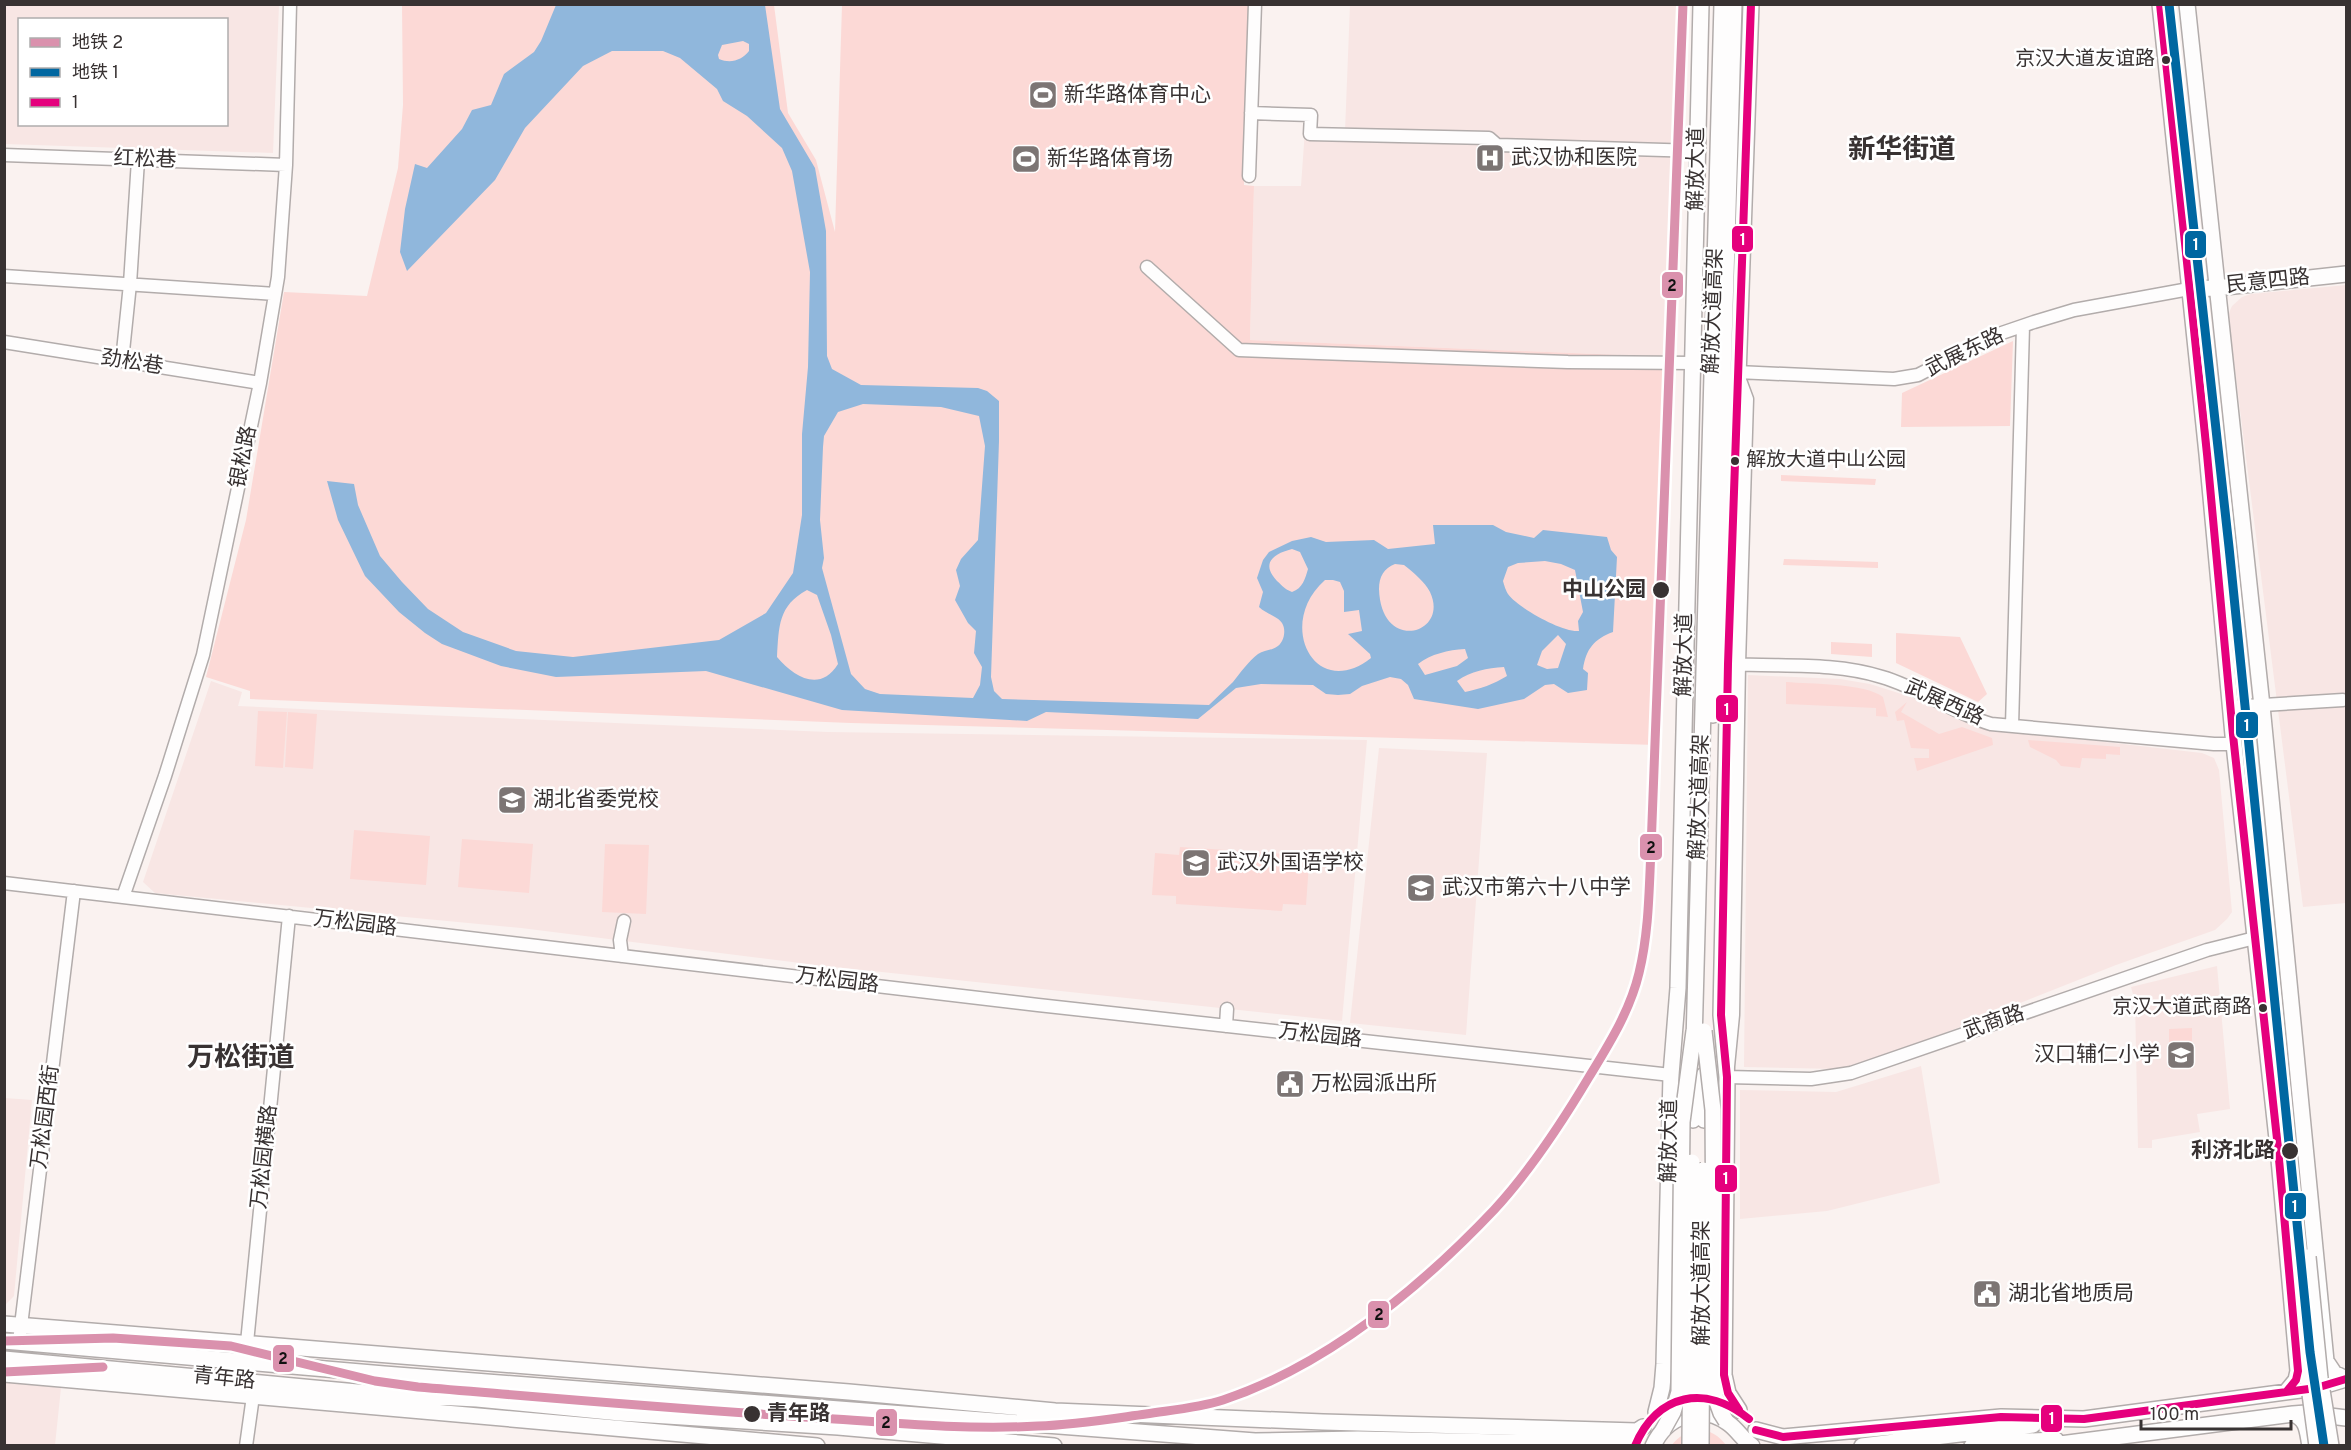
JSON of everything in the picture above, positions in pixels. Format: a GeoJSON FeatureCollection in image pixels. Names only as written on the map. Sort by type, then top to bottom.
{"type":"FeatureCollection","features":[{"type":"Feature","properties":{"kind":"main road","name":"解放大道"},"geometry":{"type":"LineString","coordinates":[[1656,1412],[1662,1388],[1664,1364],[1671,1075],[1678,988],[1701,4]]}},
{"type":"Feature","properties":{"kind":"main road","name":"解放大道高架"},"geometry":{"type":"LineString","coordinates":[[1690,1446],[1722,4]]}},
{"type":"Feature","properties":{"kind":"main road","name":"解放大道高架"},"geometry":{"type":"LineString","coordinates":[[1701,1446],[1699,1031],[1734,4]]}},
{"type":"Feature","properties":{"kind":"main road","name":"解放大道"},"geometry":{"type":"LineString","coordinates":[[1739,1410],[1728,1393],[1725,1375],[1727,1077],[1721,1015],[1733,664],[1737,372],[1751,4]]}},
{"type":"Feature","properties":{"kind":"main road"},"geometry":{"type":"LineString","coordinates":[[2160,4],[2207,454],[2230,707],[2283,1201],[2298,1371],[2296,1380],[2287,1391]]}},
{"type":"Feature","properties":{"kind":"main road"},"geometry":{"type":"LineString","coordinates":[[2187,4],[2262,706],[2326,1361],[2334,1373],[2346,1379]]}},
{"type":"Feature","properties":{"kind":"main road","name":"民意四路"},"geometry":{"type":"LineString","coordinates":[[2189,289],[2346,274]]}},
{"type":"Feature","properties":{"kind":"main road"},"geometry":{"type":"LineString","coordinates":[[1699,1031],[1713,1124],[1715,1396],[1720,1413],[1752,1446]]}},
{"type":"Feature","properties":{"kind":"main road"},"geometry":{"type":"LineString","coordinates":[[1653,1445],[1673,1412],[1679,1392],[1682,1122],[1699,1031]]}},
{"type":"Feature","properties":{"kind":"main road"},"geometry":{"type":"LineString","coordinates":[[2310,1195],[2302,1259],[2317,1446]]}},
{"type":"Feature","properties":{"kind":"main road"},"geometry":{"type":"LineString","coordinates":[[2283,1201],[2302,1259],[2331,1446]]}},
{"type":"Feature","properties":{"kind":"main road"},"geometry":{"type":"LineString","coordinates":[[4,1324],[849,1392],[1042,1410],[1335,1423],[1638,1434],[1656,1412],[1680,1399],[1694,1396],[1720,1400],[1739,1410],[1756,1430],[1762,1446]]}},
{"type":"Feature","properties":{"kind":"main road"},"geometry":{"type":"LineString","coordinates":[[77,1348],[185,1339]]}},
{"type":"Feature","properties":{"kind":"main road","name":"青年路"},"geometry":{"type":"LineString","coordinates":[[12,1342],[245,1363],[1255,1442],[1358,1439],[1606,1444],[1622,1441],[1638,1434]]}},
{"type":"Feature","properties":{"kind":"main road","name":"青年路"},"geometry":{"type":"LineString","coordinates":[[4,1359],[76,1365],[254,1389],[486,1400],[620,1413],[1054,1446]]}},
{"type":"Feature","properties":{"kind":"main road"},"geometry":{"type":"LineString","coordinates":[[76,1365],[179,1390]]}},
{"type":"Feature","properties":{"kind":"main road"},"geometry":{"type":"LineString","coordinates":[[565,1369],[646,1394]]}},
{"type":"Feature","properties":{"kind":"main road"},"geometry":{"type":"LineString","coordinates":[[4,1374],[179,1390],[254,1389],[644,1431],[817,1446]]}},
{"type":"Feature","properties":{"kind":"main road"},"geometry":{"type":"LineString","coordinates":[[2316,1388],[2346,1379]]}},
{"type":"Feature","properties":{"kind":"main road"},"geometry":{"type":"LineString","coordinates":[[1972,1446],[2001,1436],[2084,1419],[2287,1391],[2316,1388],[2346,1390]]}},
{"type":"Feature","properties":{"kind":"main road"},"geometry":{"type":"LineString","coordinates":[[486,1400],[587,1425]]}},
{"type":"Feature","properties":{"kind":"main road"},"geometry":{"type":"LineString","coordinates":[[2045,1446],[2346,1408]]}},
{"type":"Feature","properties":{"kind":"main road"},"geometry":{"type":"LineString","coordinates":[[1042,1410],[1123,1432]]}},
{"type":"Feature","properties":{"kind":"main road"},"geometry":{"type":"LineString","coordinates":[[1663,1430],[1670,1423],[1688,1414],[1708,1414],[1726,1421]]}},
{"type":"Feature","properties":{"kind":"main road"},"geometry":{"type":"LineString","coordinates":[[2299,1414],[2346,1419]]}},
{"type":"Feature","properties":{"kind":"main road"},"geometry":{"type":"LineString","coordinates":[[2299,1414],[2306,1423],[2310,1446]]}},
{"type":"Feature","properties":{"kind":"main road"},"geometry":{"type":"LineString","coordinates":[[1756,1430],[1783,1437],[2001,1417],[2084,1419]]}},
{"type":"Feature","properties":{"kind":"main road"},"geometry":{"type":"LineString","coordinates":[[2338,1446],[2336,1428],[2346,1419]]}},
{"type":"Feature","properties":{"kind":"main road"},"geometry":{"type":"LineString","coordinates":[[644,1431],[732,1420]]}},
{"type":"Feature","properties":{"kind":"main road"},"geometry":{"type":"LineString","coordinates":[[1862,1446],[2001,1436],[2087,1442]]}},
{"type":"Feature","properties":{"kind":"main road"},"geometry":{"type":"LineString","coordinates":[[988,1446],[1007,1442]]}},
{"type":"Feature","properties":{"kind":"main road"},"geometry":{"type":"LineString","coordinates":[[1255,1442],[1296,1446]]}},
{"type":"Feature","properties":{"kind":"street","name":"银松路"},"geometry":{"type":"LineString","coordinates":[[123,897],[203,656],[260,383],[275,294],[286,165],[290,4]]}},
{"type":"Feature","properties":{"kind":"street"},"geometry":{"type":"LineString","coordinates":[[1249,176],[1255,4]]}},
{"type":"Feature","properties":{"kind":"street"},"geometry":{"type":"LineString","coordinates":[[1251,113],[1311,115],[1310,134],[1490,138],[1497,146],[1697,151]]}},
{"type":"Feature","properties":{"kind":"street","name":"红松巷"},"geometry":{"type":"LineString","coordinates":[[4,156],[286,165]]}},
{"type":"Feature","properties":{"kind":"street"},"geometry":{"type":"LineString","coordinates":[[122,361],[130,284],[138,160]]}},
{"type":"Feature","properties":{"kind":"street"},"geometry":{"type":"LineString","coordinates":[[1148,267],[1239,350],[1568,362],[1694,363]]}},
{"type":"Feature","properties":{"kind":"street"},"geometry":{"type":"LineString","coordinates":[[4,276],[275,294]]}},
{"type":"Feature","properties":{"kind":"street","name":"武展东路"},"geometry":{"type":"LineString","coordinates":[[1737,372],[1894,379],[1918,375],[1993,336],[2074,310],[2189,289]]}},
{"type":"Feature","properties":{"kind":"street"},"geometry":{"type":"LineString","coordinates":[[2012,726],[2024,326]]}},
{"type":"Feature","properties":{"kind":"street","name":"劲松巷"},"geometry":{"type":"LineString","coordinates":[[4,342],[260,383]]}},
{"type":"Feature","properties":{"kind":"street","name":"武展西路"},"geometry":{"type":"LineString","coordinates":[[1733,664],[1826,667],[1864,672],[1899,683],[1972,718],[1991,724],[2234,744]]}},
{"type":"Feature","properties":{"kind":"street"},"geometry":{"type":"LineString","coordinates":[[2230,707],[2343,700]]}},
{"type":"Feature","properties":{"kind":"street","name":"万松园路"},"geometry":{"type":"LineString","coordinates":[[4,883],[1226,1026],[1671,1075]]}},
{"type":"Feature","properties":{"kind":"street","name":"万松园西街"},"geometry":{"type":"LineString","coordinates":[[12,1342],[21,1325],[74,891]]}},
{"type":"Feature","properties":{"kind":"street","name":"万松园横路"},"geometry":{"type":"LineString","coordinates":[[245,1363],[289,916]]}},
{"type":"Feature","properties":{"kind":"street"},"geometry":{"type":"LineString","coordinates":[[622,956],[620,940],[624,921]]}},
{"type":"Feature","properties":{"kind":"street","name":"武商路"},"geometry":{"type":"LineString","coordinates":[[1727,1077],[1811,1079],[1851,1073],[2207,950],[2255,938]]}},
{"type":"Feature","properties":{"kind":"street"},"geometry":{"type":"LineString","coordinates":[[1226,1026],[1227,1009]]}},
{"type":"Feature","properties":{"kind":"street"},"geometry":{"type":"LineString","coordinates":[[246,1446],[254,1389]]}},
{"type":"Feature","properties":{"kind":"shaded area"},"geometry":{"type":"Polygon","coordinates":[[[5,4],[279,5],[273,153],[5,144],[5,4]]]}},
{"type":"Feature","properties":{"kind":"shaded area","name":"中山公园"},"geometry":{"type":"Polygon","coordinates":[[[402,5],[774,5],[788,113],[816,160],[835,232],[842,5],[1250,5],[1244,185],[1254,186],[1250,340],[1670,357],[1657,745],[851,723],[250,699],[250,691],[206,677],[246,520],[284,292],[367,296],[398,168],[403,105],[402,5]]]}},
{"type":"Feature","properties":{"kind":"shaded area","name":"武汉协和医院"},"geometry":{"type":"Polygon","coordinates":[[[1350,5],[1683,5],[1670,357],[1250,340],[1254,186],[1301,186],[1305,130],[1345,131],[1350,5]]]}},
{"type":"Feature","properties":{"kind":"shaded area"},"geometry":{"type":"Polygon","coordinates":[[[2346,285],[2346,903],[2303,907],[2228,315],[2232,306],[2242,297],[2251,294],[2346,285]]]}},
{"type":"Feature","properties":{"kind":"shaded area"},"geometry":{"type":"Polygon","coordinates":[[[2013,341],[2010,426],[1901,427],[1902,393],[2013,341]]]}},
{"type":"Feature","properties":{"kind":"shaded area"},"geometry":{"type":"Polygon","coordinates":[[[1781,475],[1876,479],[1875,485],[1781,481],[1781,475]]]}},
{"type":"Feature","properties":{"kind":"shaded area"},"geometry":{"type":"Polygon","coordinates":[[[1784,559],[1878,562],[1878,568],[1783,565],[1784,559]]]}},
{"type":"Feature","properties":{"kind":"shaded area"},"geometry":{"type":"Polygon","coordinates":[[[1896,633],[1960,637],[1987,694],[1978,702],[1896,663],[1896,633]]]}},
{"type":"Feature","properties":{"kind":"shaded area"},"geometry":{"type":"Polygon","coordinates":[[[1831,642],[1872,644],[1872,657],[1831,654],[1831,642]]]}},
{"type":"Feature","properties":{"kind":"shaded area"},"geometry":{"type":"Polygon","coordinates":[[[1748,675],[1840,679],[1870,684],[1911,697],[1990,729],[2202,753],[2214,758],[2219,770],[2232,912],[2215,930],[2116,965],[1874,1061],[1838,1069],[1744,1067],[1748,675]]]}},
{"type":"Feature","properties":{"kind":"shaded area"},"geometry":{"type":"Polygon","coordinates":[[[211,681],[242,692],[238,706],[828,732],[1367,740],[1342,1021],[816,965],[521,928],[155,893],[143,882],[211,681]]]}},
{"type":"Feature","properties":{"kind":"shaded area"},"geometry":{"type":"Polygon","coordinates":[[[1786,682],[1851,687],[1875,692],[1883,697],[1888,717],[1876,716],[1876,708],[1786,704],[1786,682]]]}},
{"type":"Feature","properties":{"kind":"shaded area"},"geometry":{"type":"Polygon","coordinates":[[[1907,702],[1901,712],[1939,734],[1962,727],[1992,738],[1993,745],[1917,771],[1914,758],[1929,758],[1929,749],[1911,748],[1904,720],[1897,721],[1895,712],[1907,702]]]}},
{"type":"Feature","properties":{"kind":"shaded area"},"geometry":{"type":"Polygon","coordinates":[[[258,711],[287,712],[283,768],[255,766],[258,711]]]}},
{"type":"Feature","properties":{"kind":"shaded area"},"geometry":{"type":"Polygon","coordinates":[[[288,712],[317,714],[313,769],[285,767],[288,712]]]}},
{"type":"Feature","properties":{"kind":"shaded area"},"geometry":{"type":"Polygon","coordinates":[[[2028,740],[2120,747],[2120,755],[2106,754],[2106,759],[2082,758],[2080,768],[2061,766],[2056,760],[2030,747],[2028,740]]]}},
{"type":"Feature","properties":{"kind":"shaded area","name":"武汉市第六十八中学"},"geometry":{"type":"Polygon","coordinates":[[[1379,748],[1487,753],[1466,1035],[1350,1023],[1379,748]]]}},
{"type":"Feature","properties":{"kind":"shaded area"},"geometry":{"type":"Polygon","coordinates":[[[354,830],[430,836],[426,885],[350,879],[354,830]]]}},
{"type":"Feature","properties":{"kind":"shaded area"},"geometry":{"type":"Polygon","coordinates":[[[462,839],[533,844],[529,893],[458,887],[462,839]]]}},
{"type":"Feature","properties":{"kind":"shaded area"},"geometry":{"type":"Polygon","coordinates":[[[605,844],[649,845],[646,914],[602,912],[605,844]]]}},
{"type":"Feature","properties":{"kind":"shaded area"},"geometry":{"type":"Polygon","coordinates":[[[1180,847],[1286,854],[1286,862],[1309,864],[1306,905],[1283,904],[1282,911],[1176,904],[1176,896],[1152,895],[1155,853],[1179,855],[1180,847]]]}},
{"type":"Feature","properties":{"kind":"shaded area","name":"汉口辅仁小学"},"geometry":{"type":"Polygon","coordinates":[[[2217,966],[2230,1109],[2197,1114],[2200,1132],[2152,1140],[2152,1148],[2138,1148],[2135,1001],[2131,987],[2217,966]]]}},
{"type":"Feature","properties":{"kind":"shaded area"},"geometry":{"type":"Polygon","coordinates":[[[2192,1028],[2192,1069],[2169,1069],[2169,1029],[2192,1028]]]}},
{"type":"Feature","properties":{"kind":"shaded area"},"geometry":{"type":"Polygon","coordinates":[[[1921,1066],[1940,1183],[1827,1211],[1740,1219],[1740,1090],[1836,1092],[1921,1066]]]}},
{"type":"Feature","properties":{"kind":"shaded area"},"geometry":{"type":"Polygon","coordinates":[[[5,1098],[32,1100],[14,1296],[5,1305],[5,1098]]]}},
{"type":"Feature","properties":{"kind":"shaded area"},"geometry":{"type":"Polygon","coordinates":[[[4,1381],[61,1388],[55,1445],[5,1445],[4,1381]]]}},
{"type":"Feature","properties":{"kind":"shaded area"},"geometry":{"type":"Polygon","coordinates":[[[1698,1429],[1714,1434],[1726,1445],[1671,1446],[1683,1435],[1698,1429]]]}},
{"type":"Feature","properties":{"kind":"water"},"geometry":{"type":"Polygon","coordinates":[[[556,5],[765,5],[780,109],[815,168],[826,231],[827,356],[832,369],[861,385],[978,388],[987,391],[999,401],[991,677],[994,691],[1002,699],[1209,705],[1254,657],[1277,647],[1283,639],[1282,623],[1259,607],[1263,592],[1257,578],[1263,560],[1269,552],[1292,541],[1311,537],[1326,542],[1374,540],[1388,549],[1435,544],[1433,525],[1493,525],[1506,532],[1534,538],[1543,530],[1607,537],[1611,550],[1617,557],[1613,632],[1596,642],[1586,656],[1583,669],[1588,673],[1587,690],[1568,693],[1554,684],[1545,685],[1524,699],[1478,709],[1414,699],[1408,685],[1401,679],[1390,677],[1362,686],[1350,694],[1338,695],[1326,694],[1313,685],[1261,684],[1236,688],[1198,719],[1046,712],[1027,721],[842,710],[706,671],[556,677],[501,666],[442,644],[399,612],[365,576],[338,520],[327,481],[354,484],[358,505],[380,556],[428,609],[463,632],[516,651],[573,657],[719,640],[766,613],[793,573],[802,515],[802,434],[808,367],[810,272],[792,171],[782,148],[747,116],[723,101],[717,89],[680,58],[663,51],[612,51],[583,66],[525,128],[495,180],[407,271],[400,252],[405,209],[415,164],[427,168],[462,129],[472,110],[491,105],[504,74],[534,52],[556,5]],[[743,41],[722,45],[718,55],[719,59],[736,60],[749,51],[749,44],[743,41]],[[863,404],[838,412],[824,436],[820,520],[824,558],[822,568],[851,674],[865,689],[880,694],[973,698],[980,685],[982,667],[974,653],[976,631],[968,623],[955,600],[960,586],[956,570],[961,559],[978,540],[985,446],[979,416],[941,407],[863,404]],[[1292,549],[1271,560],[1270,570],[1285,589],[1292,592],[1301,586],[1308,569],[1300,552],[1292,549]],[[1545,561],[1518,563],[1508,567],[1503,581],[1508,594],[1521,606],[1552,624],[1579,631],[1578,621],[1583,612],[1575,570],[1545,561]],[[1395,564],[1381,577],[1379,589],[1383,610],[1391,623],[1401,630],[1413,631],[1423,627],[1431,618],[1434,607],[1428,588],[1404,565],[1395,564]],[[1325,580],[1310,598],[1303,617],[1303,636],[1308,652],[1319,664],[1333,671],[1351,669],[1371,658],[1370,654],[1348,634],[1362,631],[1359,610],[1344,612],[1344,591],[1340,582],[1325,580]],[[807,590],[790,603],[780,626],[777,657],[799,676],[815,680],[823,678],[831,673],[838,664],[817,595],[807,590]],[[1558,635],[1542,651],[1537,665],[1547,669],[1558,668],[1566,644],[1558,635]],[[1465,649],[1434,655],[1418,664],[1425,675],[1457,666],[1468,658],[1465,649]],[[1504,667],[1485,669],[1457,681],[1465,692],[1487,686],[1507,676],[1504,667]]]}},
{"type":"Feature","properties":{"kind":"metro line","name":"2"},"geometry":{"type":"LineString","coordinates":[[4,1341],[113,1338],[231,1346],[375,1381],[418,1387],[902,1424],[1011,1427],[1092,1422],[1223,1400],[1299,1367],[1370,1322],[1403,1296],[1494,1210],[1533,1163],[1568,1112],[1611,1040],[1630,1001],[1639,973],[1647,927],[1650,880],[1683,4]]}},
{"type":"Feature","properties":{"kind":"metro line","name":"1"},"geometry":{"type":"LineString","coordinates":[[2169,4],[2229,547],[2310,1352],[2324,1446]]}},
{"type":"Feature","properties":{"kind":"metro line","name":"2"},"geometry":{"type":"LineString","coordinates":[[4,1372],[103,1367]]}},
{"type":"Feature","properties":{"kind":"transit line","name":"1"},"geometry":{"type":"LineString","coordinates":[[1739,1410],[1728,1393],[1724,1375],[1727,1077],[1721,1015],[1728,664],[1751,4]]}},
{"type":"Feature","properties":{"kind":"transit line","name":"1"},"geometry":{"type":"LineString","coordinates":[[2160,4],[2207,454],[2233,735],[2278,1148],[2298,1371],[2296,1380],[2287,1391]]}},
{"type":"Feature","properties":{"kind":"transit line","name":"1"},"geometry":{"type":"LineString","coordinates":[[1756,1430],[1783,1437],[2001,1417],[2084,1419],[2316,1388],[2346,1379]]}},
{"type":"Feature","properties":{"kind":"transit line","name":"1"},"geometry":{"type":"LineString","coordinates":[[1635,1446],[1644,1428],[1656,1414],[1669,1405],[1684,1400],[1700,1398],[1716,1401],[1733,1408],[1749,1419]]}},
{"type":"Feature","properties":{"kind":"place","name":"京汉大道友谊路"},"geometry":{"type":"Point","coordinates":[2166,60]}},
{"type":"Feature","properties":{"kind":"place","name":"新华路体育中心"},"geometry":{"type":"Point","coordinates":[1043,95]}},
{"type":"Feature","properties":{"kind":"place","name":"武汉协和医院"},"geometry":{"type":"Point","coordinates":[1490,158]}},
{"type":"Feature","properties":{"kind":"place","name":"新华路体育场"},"geometry":{"type":"Point","coordinates":[1026,159]}},
{"type":"Feature","properties":{"kind":"place","name":"解放大道中山公园"},"geometry":{"type":"Point","coordinates":[1735,461]}},
{"type":"Feature","properties":{"kind":"place","name":"中山公园"},"geometry":{"type":"Point","coordinates":[1661,590]}},
{"type":"Feature","properties":{"kind":"place","name":"湖北省委党校"},"geometry":{"type":"Point","coordinates":[512,800]}},
{"type":"Feature","properties":{"kind":"place","name":"武汉外国语学校"},"geometry":{"type":"Point","coordinates":[1196,863]}},
{"type":"Feature","properties":{"kind":"place","name":"武汉市第六十八中学"},"geometry":{"type":"Point","coordinates":[1421,888]}},
{"type":"Feature","properties":{"kind":"place","name":"京汉大道武商路"},"geometry":{"type":"Point","coordinates":[2263,1008]}},
{"type":"Feature","properties":{"kind":"place","name":"汉口辅仁小学"},"geometry":{"type":"Point","coordinates":[2181,1055]}},
{"type":"Feature","properties":{"kind":"place","name":"万松园派出所"},"geometry":{"type":"Point","coordinates":[1290,1084]}},
{"type":"Feature","properties":{"kind":"place","name":"利济北路"},"geometry":{"type":"Point","coordinates":[2290,1151]}},
{"type":"Feature","properties":{"kind":"place","name":"湖北省地质局"},"geometry":{"type":"Point","coordinates":[1987,1294]}},
{"type":"Feature","properties":{"kind":"place","name":"青年路"},"geometry":{"type":"Point","coordinates":[752,1414]}},
{"type":"Feature","properties":{"kind":"district","name":"新华街道"},"geometry":{"type":"Point","coordinates":[1902,151]}},
{"type":"Feature","properties":{"kind":"district","name":"万松街道"},"geometry":{"type":"Point","coordinates":[241,1059]}}]}
